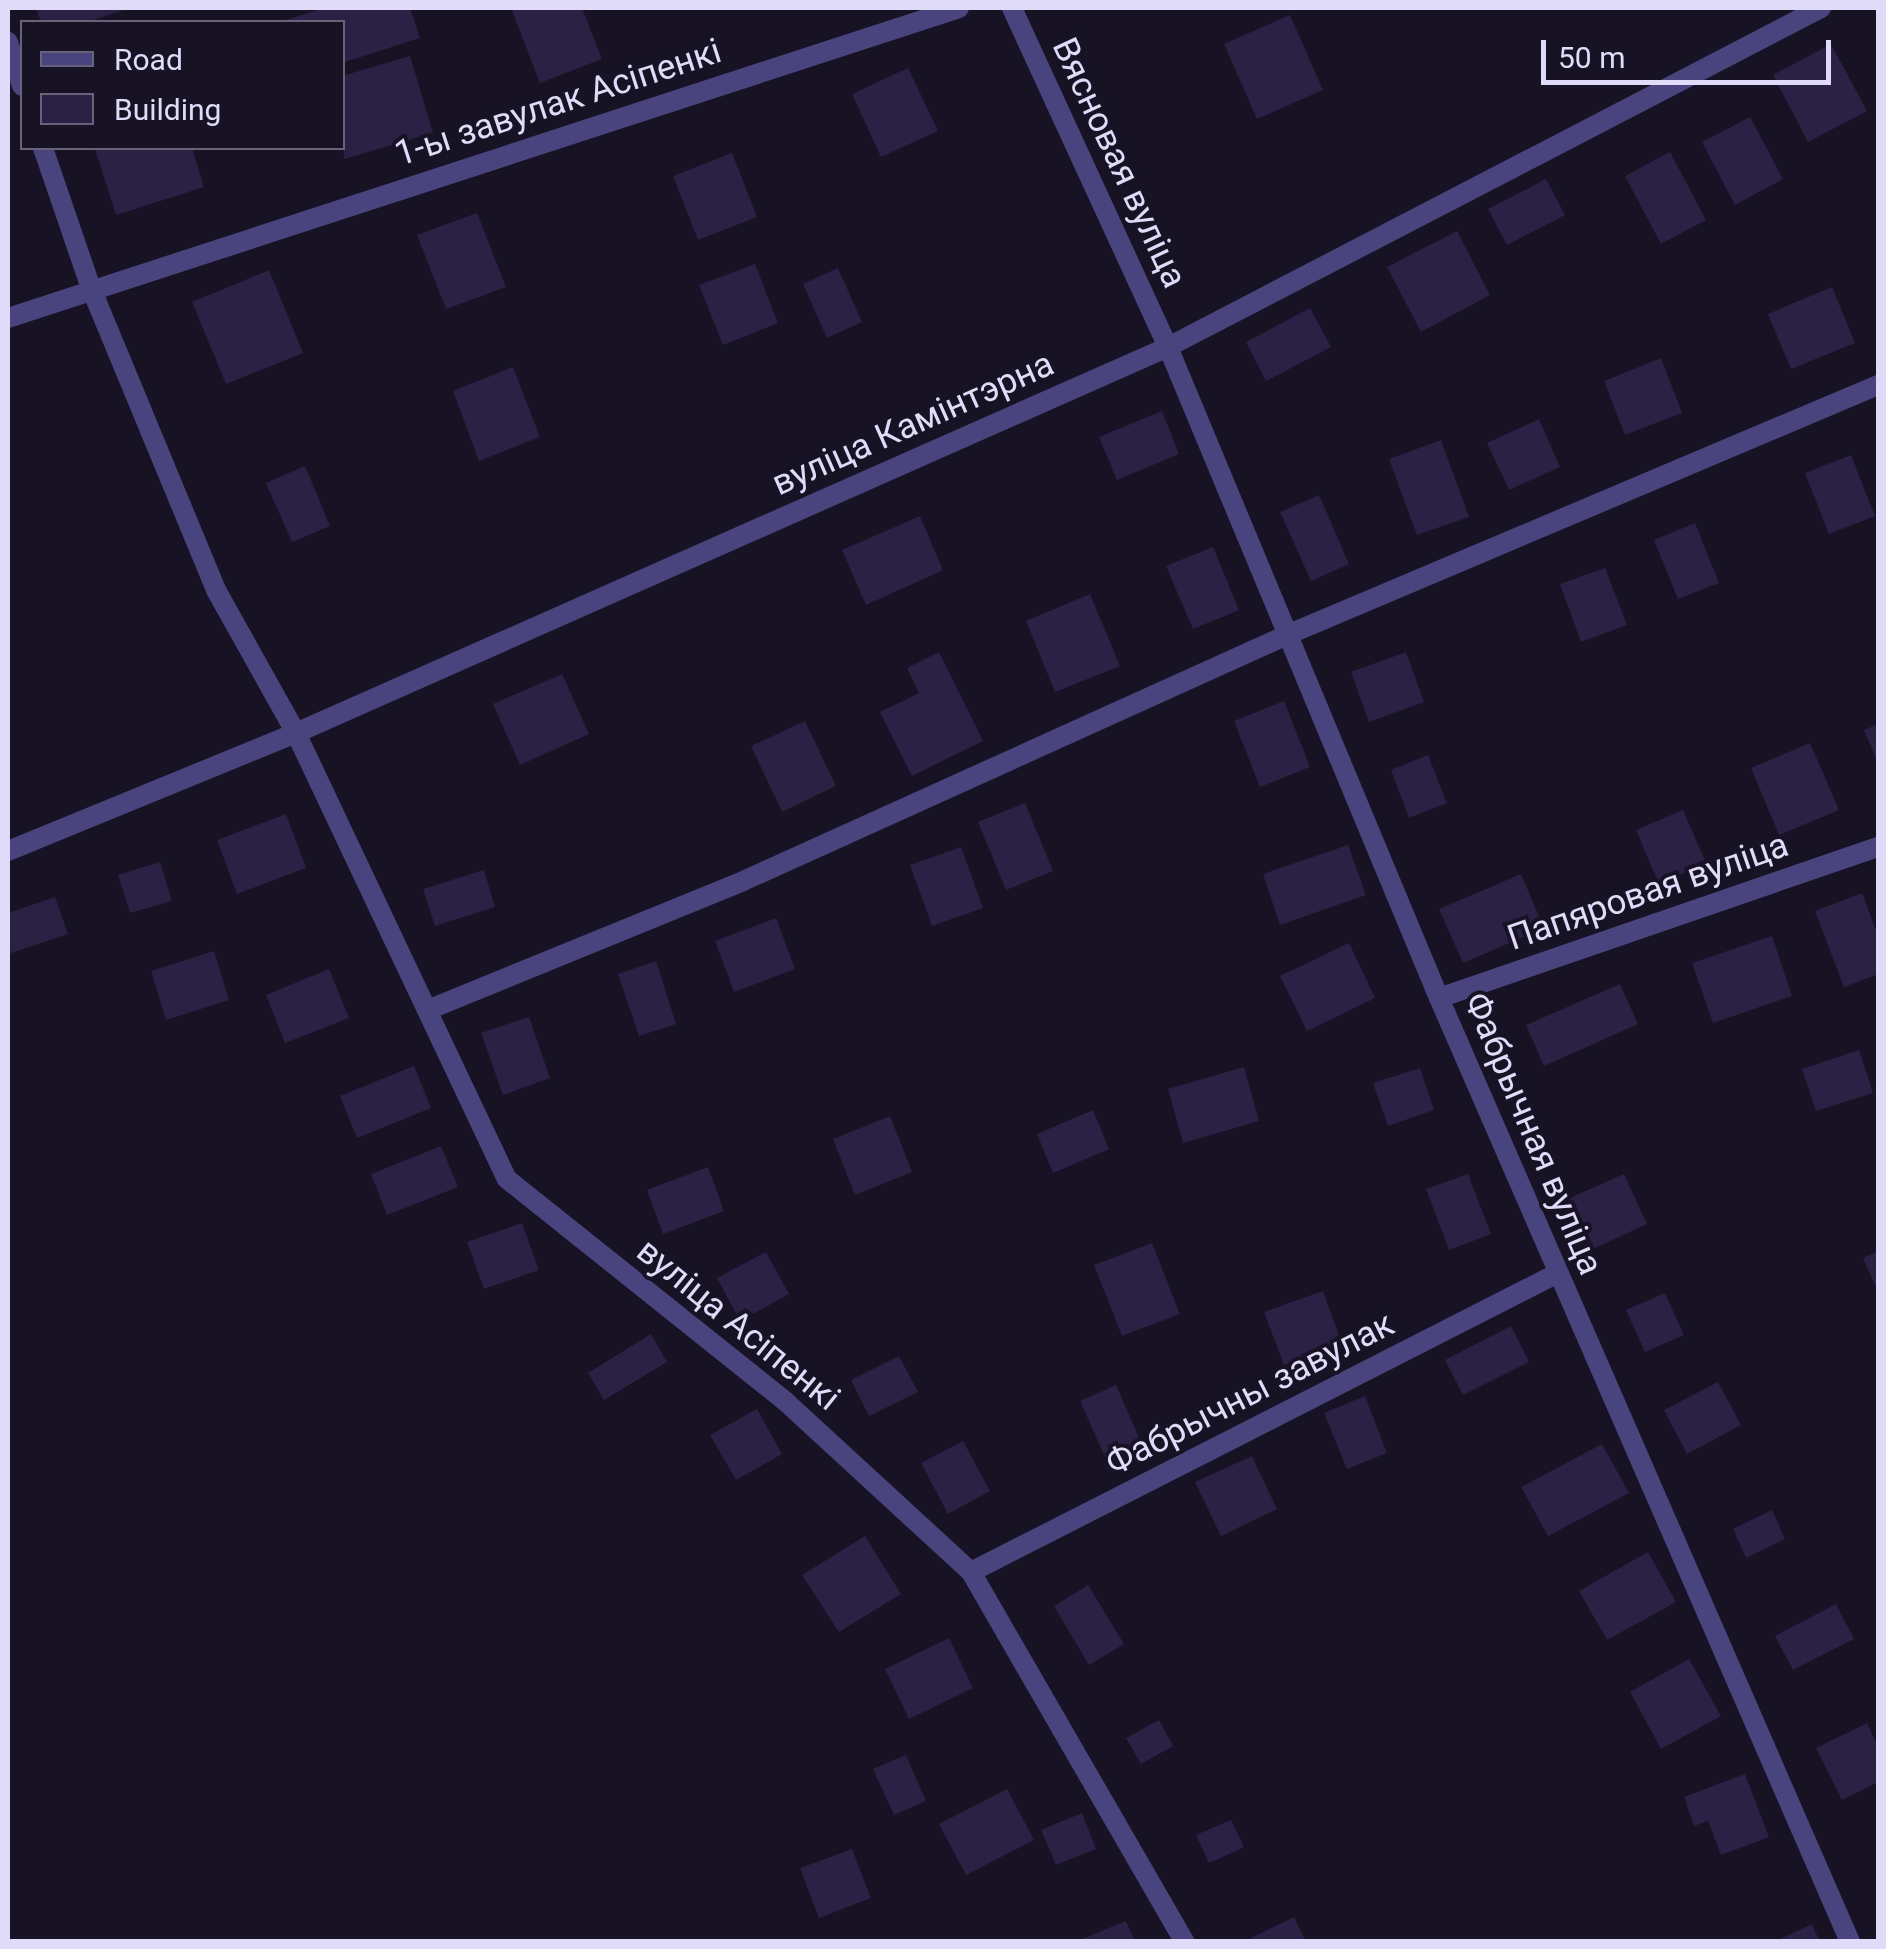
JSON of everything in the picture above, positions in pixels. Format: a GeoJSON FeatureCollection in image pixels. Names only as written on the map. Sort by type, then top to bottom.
{"type":"FeatureCollection","features":[{"type":"Feature","properties":{"kind":"street","name":"1-ы завулак Асіпенкі"},"geometry":{"type":"LineString","coordinates":[[8,318],[959,8]]}},
{"type":"Feature","properties":{"kind":"street","name":"Вясновая вуліца"},"geometry":{"type":"LineString","coordinates":[[1012,8],[1168,346]]}},
{"type":"Feature","properties":{"kind":"street","name":"вуліца Камінтэрна"},"geometry":{"type":"LineString","coordinates":[[8,852],[296,734],[1168,346],[1821,8]]}},
{"type":"Feature","properties":{"kind":"street"},"geometry":{"type":"LineString","coordinates":[[8,42],[20,80]]}},
{"type":"Feature","properties":{"kind":"street","name":"вуліца Асіпенкі"},"geometry":{"type":"LineString","coordinates":[[44,150],[91,288],[216,590],[296,734],[430,1008],[507,1179],[785,1401],[971,1572],[1184,1942]]}},
{"type":"Feature","properties":{"kind":"street","name":"Фабрычная вуліца"},"geometry":{"type":"LineString","coordinates":[[1168,346],[1440,998],[1850,1942]]}},
{"type":"Feature","properties":{"kind":"street"},"geometry":{"type":"LineString","coordinates":[[430,1008],[743,881],[1287,635],[1878,386]]}},
{"type":"Feature","properties":{"kind":"street","name":"Папяровая вуліца"},"geometry":{"type":"LineString","coordinates":[[1440,998],[1878,847]]}},
{"type":"Feature","properties":{"kind":"street","name":"Фабрычны завулак"},"geometry":{"type":"LineString","coordinates":[[971,1572],[1558,1273]]}},
{"type":"Feature","properties":{"kind":"building"},"geometry":{"type":"Polygon","coordinates":[[[36,8],[130,8],[93,20],[40,20],[36,8]]]}},
{"type":"Feature","properties":{"kind":"building"},"geometry":{"type":"Polygon","coordinates":[[[324,8],[410,8],[420,38],[345,62],[345,20],[286,20],[324,8]]]}},
{"type":"Feature","properties":{"kind":"building"},"geometry":{"type":"Polygon","coordinates":[[[511,8],[582,8],[602,59],[540,83],[511,8]]]}},
{"type":"Feature","properties":{"kind":"building"},"geometry":{"type":"Polygon","coordinates":[[[1290,15],[1323,90],[1257,119],[1224,44],[1290,15]]]}},
{"type":"Feature","properties":{"kind":"building"},"geometry":{"type":"Polygon","coordinates":[[[1831,44],[1867,111],[1808,142],[1773,75],[1831,44]]]}},
{"type":"Feature","properties":{"kind":"building"},"geometry":{"type":"Polygon","coordinates":[[[410,56],[433,133],[344,159],[345,75],[410,56]]]}},
{"type":"Feature","properties":{"kind":"building"},"geometry":{"type":"Polygon","coordinates":[[[908,68],[938,131],[881,157],[852,94],[908,68]]]}},
{"type":"Feature","properties":{"kind":"building"},"geometry":{"type":"Polygon","coordinates":[[[1750,117],[1783,179],[1735,205],[1702,142],[1750,117]]]}},
{"type":"Feature","properties":{"kind":"building"},"geometry":{"type":"Polygon","coordinates":[[[95,150],[193,150],[204,187],[116,215],[95,150]]]}},
{"type":"Feature","properties":{"kind":"building"},"geometry":{"type":"Polygon","coordinates":[[[1670,152],[1706,220],[1661,244],[1625,176],[1670,152]]]}},
{"type":"Feature","properties":{"kind":"building"},"geometry":{"type":"Polygon","coordinates":[[[732,153],[757,217],[698,240],[673,176],[732,153]]]}},
{"type":"Feature","properties":{"kind":"building"},"geometry":{"type":"Polygon","coordinates":[[[1546,179],[1565,215],[1507,245],[1488,209],[1546,179]]]}},
{"type":"Feature","properties":{"kind":"building"},"geometry":{"type":"Polygon","coordinates":[[[477,213],[506,287],[446,309],[417,235],[477,213]]]}},
{"type":"Feature","properties":{"kind":"building"},"geometry":{"type":"Polygon","coordinates":[[[1457,231],[1490,295],[1421,332],[1387,267],[1457,231]]]}},
{"type":"Feature","properties":{"kind":"building"},"geometry":{"type":"Polygon","coordinates":[[[755,264],[778,323],[723,345],[699,285],[755,264]]]}},
{"type":"Feature","properties":{"kind":"building"},"geometry":{"type":"Polygon","coordinates":[[[838,268],[862,322],[827,338],[803,284],[838,268]]]}},
{"type":"Feature","properties":{"kind":"building"},"geometry":{"type":"Polygon","coordinates":[[[269,270],[303,353],[226,384],[192,302],[269,270]]]}},
{"type":"Feature","properties":{"kind":"building"},"geometry":{"type":"Polygon","coordinates":[[[1832,287],[1855,343],[1791,369],[1768,314],[1832,287]]]}},
{"type":"Feature","properties":{"kind":"building"},"geometry":{"type":"Polygon","coordinates":[[[1310,308],[1331,347],[1266,381],[1246,342],[1310,308]]]}},
{"type":"Feature","properties":{"kind":"building"},"geometry":{"type":"Polygon","coordinates":[[[1661,358],[1682,413],[1625,435],[1604,381],[1661,358]]]}},
{"type":"Feature","properties":{"kind":"building"},"geometry":{"type":"Polygon","coordinates":[[[513,367],[540,437],[479,461],[453,391],[513,367]]]}},
{"type":"Feature","properties":{"kind":"building"},"geometry":{"type":"Polygon","coordinates":[[[1162,411],[1179,454],[1117,480],[1099,437],[1162,411]]]}},
{"type":"Feature","properties":{"kind":"building"},"geometry":{"type":"Polygon","coordinates":[[[1539,419],[1560,467],[1509,490],[1487,443],[1539,419]]]}},
{"type":"Feature","properties":{"kind":"building"},"geometry":{"type":"Polygon","coordinates":[[[1441,440],[1469,517],[1417,535],[1389,459],[1441,440]]]}},
{"type":"Feature","properties":{"kind":"building"},"geometry":{"type":"Polygon","coordinates":[[[1851,455],[1875,516],[1829,534],[1805,473],[1851,455]]]}},
{"type":"Feature","properties":{"kind":"building"},"geometry":{"type":"Polygon","coordinates":[[[305,466],[330,526],[292,542],[266,483],[305,466]]]}},
{"type":"Feature","properties":{"kind":"building"},"geometry":{"type":"Polygon","coordinates":[[[1319,495],[1349,564],[1311,581],[1280,512],[1319,495]]]}},
{"type":"Feature","properties":{"kind":"building"},"geometry":{"type":"Polygon","coordinates":[[[920,516],[943,570],[866,605],[842,550],[920,516]]]}},
{"type":"Feature","properties":{"kind":"building"},"geometry":{"type":"Polygon","coordinates":[[[1695,523],[1719,583],[1678,599],[1654,540],[1695,523]]]}},
{"type":"Feature","properties":{"kind":"building"},"geometry":{"type":"Polygon","coordinates":[[[1213,547],[1239,610],[1193,629],[1166,566],[1213,547]]]}},
{"type":"Feature","properties":{"kind":"building"},"geometry":{"type":"Polygon","coordinates":[[[1605,568],[1627,625],[1581,642],[1560,584],[1605,568]]]}},
{"type":"Feature","properties":{"kind":"building"},"geometry":{"type":"Polygon","coordinates":[[[1090,594],[1120,666],[1055,692],[1026,621],[1090,594]]]}},
{"type":"Feature","properties":{"kind":"building"},"geometry":{"type":"Polygon","coordinates":[[[939,652],[983,741],[912,776],[880,712],[919,693],[907,668],[939,652]]]}},
{"type":"Feature","properties":{"kind":"building"},"geometry":{"type":"Polygon","coordinates":[[[1406,652],[1424,702],[1369,722],[1351,672],[1406,652]]]}},
{"type":"Feature","properties":{"kind":"building"},"geometry":{"type":"Polygon","coordinates":[[[562,674],[589,734],[520,765],[493,704],[562,674]]]}},
{"type":"Feature","properties":{"kind":"building"},"geometry":{"type":"Polygon","coordinates":[[[1284,701],[1310,767],[1260,787],[1234,721],[1284,701]]]}},
{"type":"Feature","properties":{"kind":"building"},"geometry":{"type":"Polygon","coordinates":[[[805,721],[836,786],[782,812],[751,746],[805,721]]]}},
{"type":"Feature","properties":{"kind":"building"},"geometry":{"type":"Polygon","coordinates":[[[1878,724],[1878,763],[1864,730],[1878,724]]]}},
{"type":"Feature","properties":{"kind":"building"},"geometry":{"type":"Polygon","coordinates":[[[1810,743],[1839,810],[1779,835],[1751,768],[1810,743]]]}},
{"type":"Feature","properties":{"kind":"building"},"geometry":{"type":"Polygon","coordinates":[[[1428,755],[1447,803],[1409,818],[1391,770],[1428,755]]]}},
{"type":"Feature","properties":{"kind":"building"},"geometry":{"type":"Polygon","coordinates":[[[1025,803],[1053,871],[1006,890],[978,822],[1025,803]]]}},
{"type":"Feature","properties":{"kind":"building"},"geometry":{"type":"Polygon","coordinates":[[[1683,810],[1706,863],[1659,884],[1636,830],[1683,810]]]}},
{"type":"Feature","properties":{"kind":"building"},"geometry":{"type":"Polygon","coordinates":[[[286,814],[306,868],[237,894],[217,840],[286,814]]]}},
{"type":"Feature","properties":{"kind":"building"},"geometry":{"type":"Polygon","coordinates":[[[1348,845],[1366,895],[1280,925],[1263,874],[1348,845]]]}},
{"type":"Feature","properties":{"kind":"building"},"geometry":{"type":"Polygon","coordinates":[[[961,847],[983,908],[932,926],[910,865],[961,847]]]}},
{"type":"Feature","properties":{"kind":"building"},"geometry":{"type":"Polygon","coordinates":[[[160,862],[172,901],[130,913],[118,875],[160,862]]]}},
{"type":"Feature","properties":{"kind":"building"},"geometry":{"type":"Polygon","coordinates":[[[484,870],[495,907],[435,926],[423,889],[484,870]]]}},
{"type":"Feature","properties":{"kind":"building"},"geometry":{"type":"Polygon","coordinates":[[[1521,874],[1544,928],[1463,963],[1439,909],[1521,874]]]}},
{"type":"Feature","properties":{"kind":"building"},"geometry":{"type":"Polygon","coordinates":[[[1862,893],[1878,936],[1878,974],[1844,987],[1815,911],[1862,893]]]}},
{"type":"Feature","properties":{"kind":"building"},"geometry":{"type":"Polygon","coordinates":[[[55,897],[68,934],[8,954],[8,913],[55,897]]]}},
{"type":"Feature","properties":{"kind":"building"},"geometry":{"type":"Polygon","coordinates":[[[776,918],[795,969],[734,992],[715,941],[776,918]]]}},
{"type":"Feature","properties":{"kind":"building"},"geometry":{"type":"Polygon","coordinates":[[[1772,936],[1792,996],[1713,1023],[1692,963],[1772,936]]]}},
{"type":"Feature","properties":{"kind":"building"},"geometry":{"type":"Polygon","coordinates":[[[1349,943],[1375,998],[1307,1031],[1280,976],[1349,943]]]}},
{"type":"Feature","properties":{"kind":"building"},"geometry":{"type":"Polygon","coordinates":[[[214,951],[229,1000],[166,1020],[151,971],[214,951]]]}},
{"type":"Feature","properties":{"kind":"building"},"geometry":{"type":"Polygon","coordinates":[[[656,961],[676,1024],[639,1036],[618,974],[656,961]]]}},
{"type":"Feature","properties":{"kind":"building"},"geometry":{"type":"Polygon","coordinates":[[[329,969],[349,1018],[285,1043],[266,995],[329,969]]]}},
{"type":"Feature","properties":{"kind":"building"},"geometry":{"type":"Polygon","coordinates":[[[1620,984],[1638,1024],[1544,1066],[1526,1025],[1620,984]]]}},
{"type":"Feature","properties":{"kind":"building"},"geometry":{"type":"Polygon","coordinates":[[[529,1017],[550,1078],[503,1095],[481,1033],[529,1017]]]}},
{"type":"Feature","properties":{"kind":"building"},"geometry":{"type":"Polygon","coordinates":[[[1859,1050],[1873,1093],[1816,1111],[1802,1069],[1859,1050]]]}},
{"type":"Feature","properties":{"kind":"building"},"geometry":{"type":"Polygon","coordinates":[[[414,1066],[431,1108],[357,1138],[340,1096],[414,1066]]]}},
{"type":"Feature","properties":{"kind":"building"},"geometry":{"type":"Polygon","coordinates":[[[1244,1067],[1259,1121],[1183,1143],[1168,1089],[1244,1067]]]}},
{"type":"Feature","properties":{"kind":"building"},"geometry":{"type":"Polygon","coordinates":[[[1420,1068],[1434,1110],[1388,1126],[1373,1083],[1420,1068]]]}},
{"type":"Feature","properties":{"kind":"building"},"geometry":{"type":"Polygon","coordinates":[[[1093,1110],[1109,1149],[1053,1173],[1037,1134],[1093,1110]]]}},
{"type":"Feature","properties":{"kind":"building"},"geometry":{"type":"Polygon","coordinates":[[[890,1116],[912,1172],[855,1195],[833,1139],[890,1116]]]}},
{"type":"Feature","properties":{"kind":"building"},"geometry":{"type":"Polygon","coordinates":[[[441,1146],[458,1187],[387,1215],[371,1174],[441,1146]]]}},
{"type":"Feature","properties":{"kind":"building"},"geometry":{"type":"Polygon","coordinates":[[[708,1167],[724,1211],[663,1234],[647,1190],[708,1167]]]}},
{"type":"Feature","properties":{"kind":"building"},"geometry":{"type":"Polygon","coordinates":[[[1468,1174],[1491,1234],[1449,1250],[1426,1189],[1468,1174]]]}},
{"type":"Feature","properties":{"kind":"building"},"geometry":{"type":"Polygon","coordinates":[[[1624,1174],[1647,1224],[1593,1249],[1570,1198],[1624,1174]]]}},
{"type":"Feature","properties":{"kind":"building"},"geometry":{"type":"Polygon","coordinates":[[[522,1223],[539,1270],[484,1289],[467,1242],[522,1223]]]}},
{"type":"Feature","properties":{"kind":"building"},"geometry":{"type":"Polygon","coordinates":[[[1152,1243],[1180,1314],[1122,1336],[1094,1265],[1152,1243]]]}},
{"type":"Feature","properties":{"kind":"building"},"geometry":{"type":"Polygon","coordinates":[[[1878,1251],[1878,1292],[1863,1258],[1878,1251]]]}},
{"type":"Feature","properties":{"kind":"building"},"geometry":{"type":"Polygon","coordinates":[[[766,1252],[789,1294],[740,1321],[717,1278],[766,1252]]]}},
{"type":"Feature","properties":{"kind":"building"},"geometry":{"type":"Polygon","coordinates":[[[1323,1291],[1342,1344],[1284,1365],[1264,1312],[1323,1291]]]}},
{"type":"Feature","properties":{"kind":"building"},"geometry":{"type":"Polygon","coordinates":[[[1665,1293],[1684,1335],[1645,1352],[1626,1310],[1665,1293]]]}},
{"type":"Feature","properties":{"kind":"building"},"geometry":{"type":"Polygon","coordinates":[[[1511,1326],[1529,1362],[1463,1395],[1445,1360],[1511,1326]]]}},
{"type":"Feature","properties":{"kind":"building"},"geometry":{"type":"Polygon","coordinates":[[[651,1334],[667,1362],[604,1400],[588,1373],[651,1334]]]}},
{"type":"Feature","properties":{"kind":"building"},"geometry":{"type":"Polygon","coordinates":[[[899,1356],[918,1392],[869,1416],[851,1380],[899,1356]]]}},
{"type":"Feature","properties":{"kind":"building"},"geometry":{"type":"Polygon","coordinates":[[[1718,1382],[1741,1425],[1687,1454],[1664,1410],[1718,1382]]]}},
{"type":"Feature","properties":{"kind":"building"},"geometry":{"type":"Polygon","coordinates":[[[1116,1385],[1141,1442],[1105,1457],[1080,1401],[1116,1385]]]}},
{"type":"Feature","properties":{"kind":"building"},"geometry":{"type":"Polygon","coordinates":[[[1365,1396],[1387,1453],[1347,1469],[1324,1413],[1365,1396]]]}},
{"type":"Feature","properties":{"kind":"building"},"geometry":{"type":"Polygon","coordinates":[[[757,1409],[782,1454],[736,1480],[710,1435],[757,1409]]]}},
{"type":"Feature","properties":{"kind":"building"},"geometry":{"type":"Polygon","coordinates":[[[963,1441],[990,1491],[948,1514],[921,1463],[963,1441]]]}},
{"type":"Feature","properties":{"kind":"building"},"geometry":{"type":"Polygon","coordinates":[[[1602,1444],[1629,1493],[1548,1536],[1521,1487],[1602,1444]]]}},
{"type":"Feature","properties":{"kind":"building"},"geometry":{"type":"Polygon","coordinates":[[[1252,1456],[1277,1509],[1221,1536],[1195,1482],[1252,1456]]]}},
{"type":"Feature","properties":{"kind":"building"},"geometry":{"type":"Polygon","coordinates":[[[1772,1510],[1785,1539],[1746,1558],[1733,1529],[1772,1510]]]}},
{"type":"Feature","properties":{"kind":"building"},"geometry":{"type":"Polygon","coordinates":[[[865,1536],[901,1594],[839,1632],[802,1575],[865,1536]]]}},
{"type":"Feature","properties":{"kind":"building"},"geometry":{"type":"Polygon","coordinates":[[[1648,1552],[1676,1602],[1607,1640],[1579,1591],[1648,1552]]]}},
{"type":"Feature","properties":{"kind":"building"},"geometry":{"type":"Polygon","coordinates":[[[1088,1585],[1124,1644],[1089,1665],[1054,1606],[1088,1585]]]}},
{"type":"Feature","properties":{"kind":"building"},"geometry":{"type":"Polygon","coordinates":[[[1836,1604],[1854,1639],[1793,1670],[1775,1636],[1836,1604]]]}},
{"type":"Feature","properties":{"kind":"building"},"geometry":{"type":"Polygon","coordinates":[[[949,1638],[973,1688],[909,1719],[885,1669],[949,1638]]]}},
{"type":"Feature","properties":{"kind":"building"},"geometry":{"type":"Polygon","coordinates":[[[1689,1659],[1721,1716],[1661,1749],[1630,1692],[1689,1659]]]}},
{"type":"Feature","properties":{"kind":"building"},"geometry":{"type":"Polygon","coordinates":[[[1159,1720],[1173,1746],[1141,1764],[1126,1738],[1159,1720]]]}},
{"type":"Feature","properties":{"kind":"building"},"geometry":{"type":"Polygon","coordinates":[[[1867,1723],[1878,1747],[1878,1782],[1842,1800],[1816,1748],[1867,1723]]]}},
{"type":"Feature","properties":{"kind":"building"},"geometry":{"type":"Polygon","coordinates":[[[906,1755],[926,1801],[894,1815],[873,1769],[906,1755]]]}},
{"type":"Feature","properties":{"kind":"building"},"geometry":{"type":"Polygon","coordinates":[[[1745,1774],[1769,1837],[1721,1855],[1708,1821],[1694,1826],[1684,1797],[1745,1774]]]}},
{"type":"Feature","properties":{"kind":"building"},"geometry":{"type":"Polygon","coordinates":[[[1007,1789],[1034,1840],[966,1875],[939,1824],[1007,1789]]]}},
{"type":"Feature","properties":{"kind":"building"},"geometry":{"type":"Polygon","coordinates":[[[1082,1813],[1096,1849],[1056,1865],[1041,1830],[1082,1813]]]}},
{"type":"Feature","properties":{"kind":"building"},"geometry":{"type":"Polygon","coordinates":[[[1231,1820],[1244,1847],[1209,1863],[1196,1835],[1231,1820]]]}},
{"type":"Feature","properties":{"kind":"building"},"geometry":{"type":"Polygon","coordinates":[[[852,1849],[871,1898],[819,1918],[800,1868],[852,1849]]]}},
{"type":"Feature","properties":{"kind":"building"},"geometry":{"type":"Polygon","coordinates":[[[1294,1917],[1306,1942],[1253,1942],[1251,1938],[1294,1917]]]}},
{"type":"Feature","properties":{"kind":"building"},"geometry":{"type":"Polygon","coordinates":[[[1126,1921],[1135,1942],[1077,1942],[1077,1941],[1126,1921]]]}},
{"type":"Feature","properties":{"kind":"building"},"geometry":{"type":"Polygon","coordinates":[[[1812,1924],[1820,1942],[1774,1942],[1812,1924]]]}}]}
